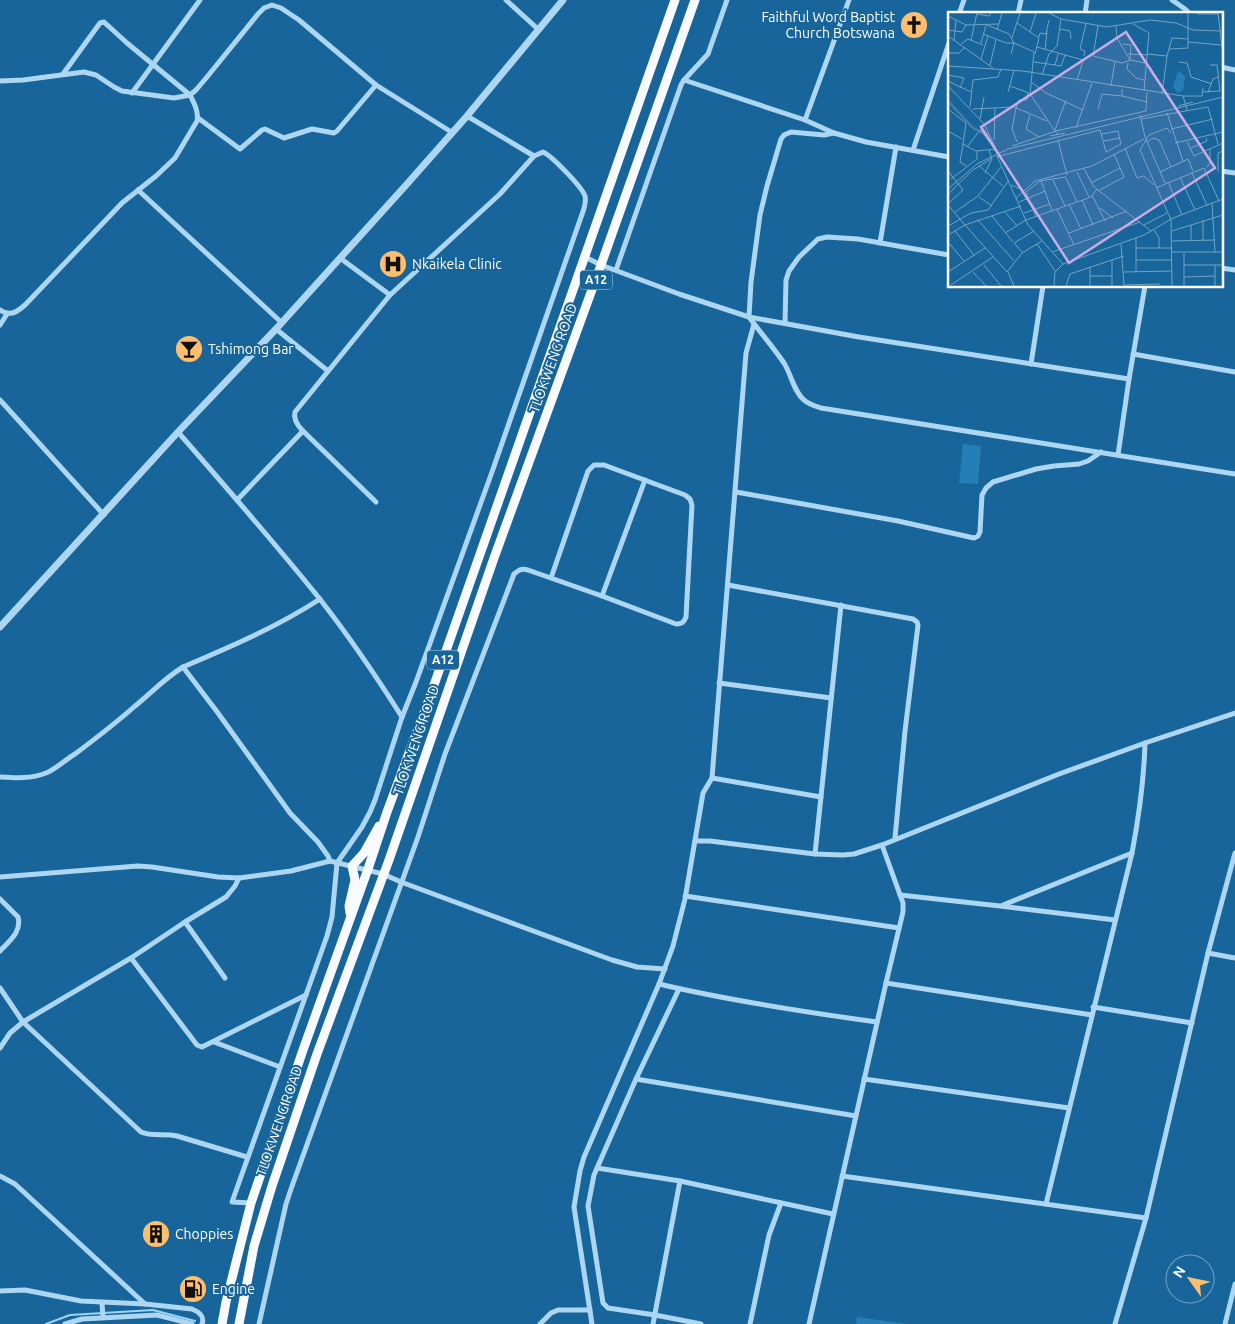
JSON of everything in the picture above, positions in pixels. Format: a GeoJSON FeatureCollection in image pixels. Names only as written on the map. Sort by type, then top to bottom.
{"type":"FeatureCollection","features":[{"type":"Feature","properties":{"kind":"main road","name":"TLOKWENG ROAD"},"geometry":{"type":"LineString","coordinates":[[222,1324],[251,1203],[275,1131],[675,0]]}},
{"type":"Feature","properties":{"kind":"main road","name":"TLOKWENG ROAD"},"geometry":{"type":"LineString","coordinates":[[239,1324],[254,1246],[272,1186],[317,1054],[695,0]]}},
{"type":"Feature","properties":{"kind":"main road"},"geometry":{"type":"LineString","coordinates":[[350,921],[349,906],[355,880],[352,866],[364,853],[384,814],[387,812]]}},
{"type":"Feature","properties":{"kind":"street"},"geometry":{"type":"LineString","coordinates":[[132,93],[200,0]]}},
{"type":"Feature","properties":{"kind":"street"},"geometry":{"type":"LineString","coordinates":[[269,0],[272,5]]}},
{"type":"Feature","properties":{"kind":"street"},"geometry":{"type":"LineString","coordinates":[[506,0],[539,30]]}},
{"type":"Feature","properties":{"kind":"street"},"geometry":{"type":"LineString","coordinates":[[0,627],[340,258],[467,116],[563,0]]}},
{"type":"Feature","properties":{"kind":"street"},"geometry":{"type":"LineString","coordinates":[[616,270],[678,92],[684,80],[708,54],[727,0]]}},
{"type":"Feature","properties":{"kind":"street"},"geometry":{"type":"LineString","coordinates":[[805,120],[849,0]]}},
{"type":"Feature","properties":{"kind":"street"},"geometry":{"type":"LineString","coordinates":[[960,12],[964,0]]}},
{"type":"Feature","properties":{"kind":"street"},"geometry":{"type":"LineString","coordinates":[[1172,0],[1188,12]]}},
{"type":"Feature","properties":{"kind":"street"},"geometry":{"type":"LineString","coordinates":[[0,80],[23,80],[79,72],[96,75],[114,87],[132,93],[174,98],[190,95],[208,77],[258,14],[264,8],[272,5],[281,8],[299,20],[376,85],[452,133]]}},
{"type":"Feature","properties":{"kind":"street"},"geometry":{"type":"LineString","coordinates":[[0,325],[7,314],[15,312],[25,305],[116,210],[175,158],[198,118],[190,95],[127,43],[105,22],[100,23],[64,74]]}},
{"type":"Feature","properties":{"kind":"street"},"geometry":{"type":"LineString","coordinates":[[913,150],[948,46]]}},
{"type":"Feature","properties":{"kind":"street"},"geometry":{"type":"LineString","coordinates":[[1222,67],[1235,70]]}},
{"type":"Feature","properties":{"kind":"street"},"geometry":{"type":"LineString","coordinates":[[684,80],[805,120],[834,133],[866,142],[948,157]]}},
{"type":"Feature","properties":{"kind":"street"},"geometry":{"type":"LineString","coordinates":[[198,118],[240,149],[265,129],[284,138],[312,129],[334,133],[376,85]]}},
{"type":"Feature","properties":{"kind":"street"},"geometry":{"type":"LineString","coordinates":[[467,116],[534,156]]}},
{"type":"Feature","properties":{"kind":"street"},"geometry":{"type":"LineString","coordinates":[[834,133],[791,132],[784,135],[781,139],[760,215],[752,272],[749,316],[784,364],[802,400],[821,408],[1235,474]]}},
{"type":"Feature","properties":{"kind":"street"},"geometry":{"type":"LineString","coordinates":[[880,243],[896,147]]}},
{"type":"Feature","properties":{"kind":"street"},"geometry":{"type":"LineString","coordinates":[[251,1203],[232,1202],[327,936],[335,897],[337,863],[370,812],[375,800],[402,716],[492,472],[585,203],[585,196],[578,185],[551,157],[543,152],[534,156],[500,194],[390,295],[295,412],[294,416],[303,431],[376,502]]}},
{"type":"Feature","properties":{"kind":"street"},"geometry":{"type":"LineString","coordinates":[[1222,170],[1235,172]]}},
{"type":"Feature","properties":{"kind":"street"},"geometry":{"type":"LineString","coordinates":[[138,190],[282,322]]}},
{"type":"Feature","properties":{"kind":"street"},"geometry":{"type":"LineString","coordinates":[[785,323],[786,280],[789,270],[818,239],[827,237],[858,239],[948,255]]}},
{"type":"Feature","properties":{"kind":"street"},"geometry":{"type":"LineString","coordinates":[[585,257],[601,265],[749,316],[859,337],[1129,379]]}},
{"type":"Feature","properties":{"kind":"street"},"geometry":{"type":"LineString","coordinates":[[340,258],[390,295]]}},
{"type":"Feature","properties":{"kind":"street"},"geometry":{"type":"LineString","coordinates":[[1222,268],[1235,270]]}},
{"type":"Feature","properties":{"kind":"street"},"geometry":{"type":"LineString","coordinates":[[1031,364],[1043,288]]}},
{"type":"Feature","properties":{"kind":"street"},"geometry":{"type":"LineString","coordinates":[[1118,455],[1145,288]]}},
{"type":"Feature","properties":{"kind":"street"},"geometry":{"type":"LineString","coordinates":[[0,310],[7,314]]}},
{"type":"Feature","properties":{"kind":"street"},"geometry":{"type":"LineString","coordinates":[[592,1324],[574,1207],[584,1158],[665,969],[679,924],[702,799],[712,778],[746,353],[754,324]]}},
{"type":"Feature","properties":{"kind":"street"},"geometry":{"type":"LineString","coordinates":[[276,329],[328,371]]}},
{"type":"Feature","properties":{"kind":"street"},"geometry":{"type":"LineString","coordinates":[[1133,354],[1235,372]]}},
{"type":"Feature","properties":{"kind":"street"},"geometry":{"type":"LineString","coordinates":[[0,400],[104,515]]}},
{"type":"Feature","properties":{"kind":"street"},"geometry":{"type":"LineString","coordinates":[[237,500],[303,431]]}},
{"type":"Feature","properties":{"kind":"street"},"geometry":{"type":"LineString","coordinates":[[178,432],[320,599],[359,651],[402,716]]}},
{"type":"Feature","properties":{"kind":"street"},"geometry":{"type":"LineString","coordinates":[[736,492],[898,520],[974,538],[980,532],[982,495],[993,482],[1036,469],[1079,464],[1088,461],[1101,452]]}},
{"type":"Feature","properties":{"kind":"street"},"geometry":{"type":"LineString","coordinates":[[259,1324],[286,1204],[418,837],[445,754],[514,574],[523,569],[680,624],[685,620],[686,616],[692,502],[685,495],[604,465],[590,468],[551,578]]}},
{"type":"Feature","properties":{"kind":"street"},"geometry":{"type":"LineString","coordinates":[[602,596],[645,480]]}},
{"type":"Feature","properties":{"kind":"street"},"geometry":{"type":"LineString","coordinates":[[728,585],[913,619],[918,623],[895,838]]}},
{"type":"Feature","properties":{"kind":"street"},"geometry":{"type":"LineString","coordinates":[[0,778],[26,778],[53,769],[136,706],[162,682],[183,667],[258,635],[320,599]]}},
{"type":"Feature","properties":{"kind":"street"},"geometry":{"type":"LineString","coordinates":[[815,854],[841,605]]}},
{"type":"Feature","properties":{"kind":"street"},"geometry":{"type":"LineString","coordinates":[[183,667],[290,813],[318,842],[330,861]]}},
{"type":"Feature","properties":{"kind":"street"},"geometry":{"type":"LineString","coordinates":[[719,683],[831,698]]}},
{"type":"Feature","properties":{"kind":"street"},"geometry":{"type":"LineString","coordinates":[[695,841],[710,841],[815,854],[854,854],[882,845],[895,838],[1059,774],[1235,713]]}},
{"type":"Feature","properties":{"kind":"street"},"geometry":{"type":"LineString","coordinates":[[1046,1204],[1132,853],[1142,795],[1144,743]]}},
{"type":"Feature","properties":{"kind":"street"},"geometry":{"type":"LineString","coordinates":[[712,778],[821,797]]}},
{"type":"Feature","properties":{"kind":"street"},"geometry":{"type":"LineString","coordinates":[[809,1324],[904,907],[882,845]]}},
{"type":"Feature","properties":{"kind":"street"},"geometry":{"type":"LineString","coordinates":[[1000,906],[1132,853]]}},
{"type":"Feature","properties":{"kind":"street"},"geometry":{"type":"LineString","coordinates":[[1115,1324],[1146,1218],[1208,953],[1235,853]]}},
{"type":"Feature","properties":{"kind":"street"},"geometry":{"type":"LineString","coordinates":[[0,877],[138,866],[239,878],[291,871],[330,861],[383,874],[612,960],[636,967],[665,969]]}},
{"type":"Feature","properties":{"kind":"street"},"geometry":{"type":"LineString","coordinates":[[0,1048],[10,1033],[23,1022],[132,958],[226,897],[239,878]]}},
{"type":"Feature","properties":{"kind":"street"},"geometry":{"type":"LineString","coordinates":[[900,895],[1116,920]]}},
{"type":"Feature","properties":{"kind":"street"},"geometry":{"type":"LineString","coordinates":[[685,896],[899,928]]}},
{"type":"Feature","properties":{"kind":"street"},"geometry":{"type":"LineString","coordinates":[[0,899],[18,917],[19,921],[18,930],[0,951]]}},
{"type":"Feature","properties":{"kind":"street"},"geometry":{"type":"LineString","coordinates":[[185,922],[225,978]]}},
{"type":"Feature","properties":{"kind":"street"},"geometry":{"type":"LineString","coordinates":[[1208,953],[1235,958]]}},
{"type":"Feature","properties":{"kind":"street"},"geometry":{"type":"LineString","coordinates":[[132,958],[197,1045],[204,1047],[306,995]]}},
{"type":"Feature","properties":{"kind":"street"},"geometry":{"type":"LineString","coordinates":[[886,983],[1092,1015]]}},
{"type":"Feature","properties":{"kind":"street"},"geometry":{"type":"LineString","coordinates":[[660,984],[725,999],[877,1022]]}},
{"type":"Feature","properties":{"kind":"street"},"geometry":{"type":"LineString","coordinates":[[0,988],[23,1022],[141,1132],[177,1136],[247,1157]]}},
{"type":"Feature","properties":{"kind":"street"},"geometry":{"type":"LineString","coordinates":[[679,988],[594,1175],[588,1206],[603,1304],[608,1308],[701,1324]]}},
{"type":"Feature","properties":{"kind":"street"},"geometry":{"type":"LineString","coordinates":[[1094,1007],[1192,1022]]}},
{"type":"Feature","properties":{"kind":"street"},"geometry":{"type":"LineString","coordinates":[[214,1042],[280,1067]]}},
{"type":"Feature","properties":{"kind":"street"},"geometry":{"type":"LineString","coordinates":[[636,1079],[856,1116]]}},
{"type":"Feature","properties":{"kind":"street"},"geometry":{"type":"LineString","coordinates":[[864,1079],[1069,1108]]}},
{"type":"Feature","properties":{"kind":"street"},"geometry":{"type":"LineString","coordinates":[[597,1168],[680,1181],[833,1214]]}},
{"type":"Feature","properties":{"kind":"street"},"geometry":{"type":"LineString","coordinates":[[0,1176],[15,1184],[145,1304]]}},
{"type":"Feature","properties":{"kind":"street"},"geometry":{"type":"LineString","coordinates":[[842,1176],[1146,1218]]}},
{"type":"Feature","properties":{"kind":"street"},"geometry":{"type":"LineString","coordinates":[[653,1324],[680,1181]]}},
{"type":"Feature","properties":{"kind":"street"},"geometry":{"type":"LineString","coordinates":[[750,1324],[769,1235],[781,1203]]}},
{"type":"Feature","properties":{"kind":"street"},"geometry":{"type":"LineString","coordinates":[[1225,1324],[1235,1284]]}},
{"type":"Feature","properties":{"kind":"street"},"geometry":{"type":"LineString","coordinates":[[0,1291],[25,1290],[81,1301],[145,1304],[192,1309],[202,1315],[202,1324]]}},
{"type":"Feature","properties":{"kind":"street"},"geometry":{"type":"LineString","coordinates":[[102,1303],[104,1317]]}},
{"type":"Feature","properties":{"kind":"street"},"geometry":{"type":"LineString","coordinates":[[540,1324],[558,1310],[590,1310]]}},
{"type":"Feature","properties":{"kind":"street"},"geometry":{"type":"LineString","coordinates":[[65,1324],[74,1320],[104,1317],[157,1315],[192,1324]]}},
{"type":"Feature","properties":{"kind":"shaded area"},"geometry":{"type":"Polygon","coordinates":[[[963,444],[981,446],[978,484],[959,483],[963,444]]]}},
{"type":"Feature","properties":{"kind":"shaded area"},"geometry":{"type":"Polygon","coordinates":[[[857,1317],[907,1324],[856,1324],[857,1317]]]}},
{"type":"Feature","properties":{"kind":"waterway"},"geometry":{"type":"LineString","coordinates":[[46,1324],[70,1315],[153,1310],[195,1321]]}},
{"type":"Feature","properties":{"kind":"place","name":"Faithful Word Baptist Church Botswana"},"geometry":{"type":"Point","coordinates":[914,25]}},
{"type":"Feature","properties":{"kind":"place","name":"Nkaikela Clinic"},"geometry":{"type":"Point","coordinates":[393,264]}},
{"type":"Feature","properties":{"kind":"place","name":"Tshimong Bar"},"geometry":{"type":"Point","coordinates":[189,349]}},
{"type":"Feature","properties":{"kind":"place","name":"Choppies"},"geometry":{"type":"Point","coordinates":[156,1234]}},
{"type":"Feature","properties":{"kind":"place","name":"Engine"},"geometry":{"type":"Point","coordinates":[193,1289]}}]}
